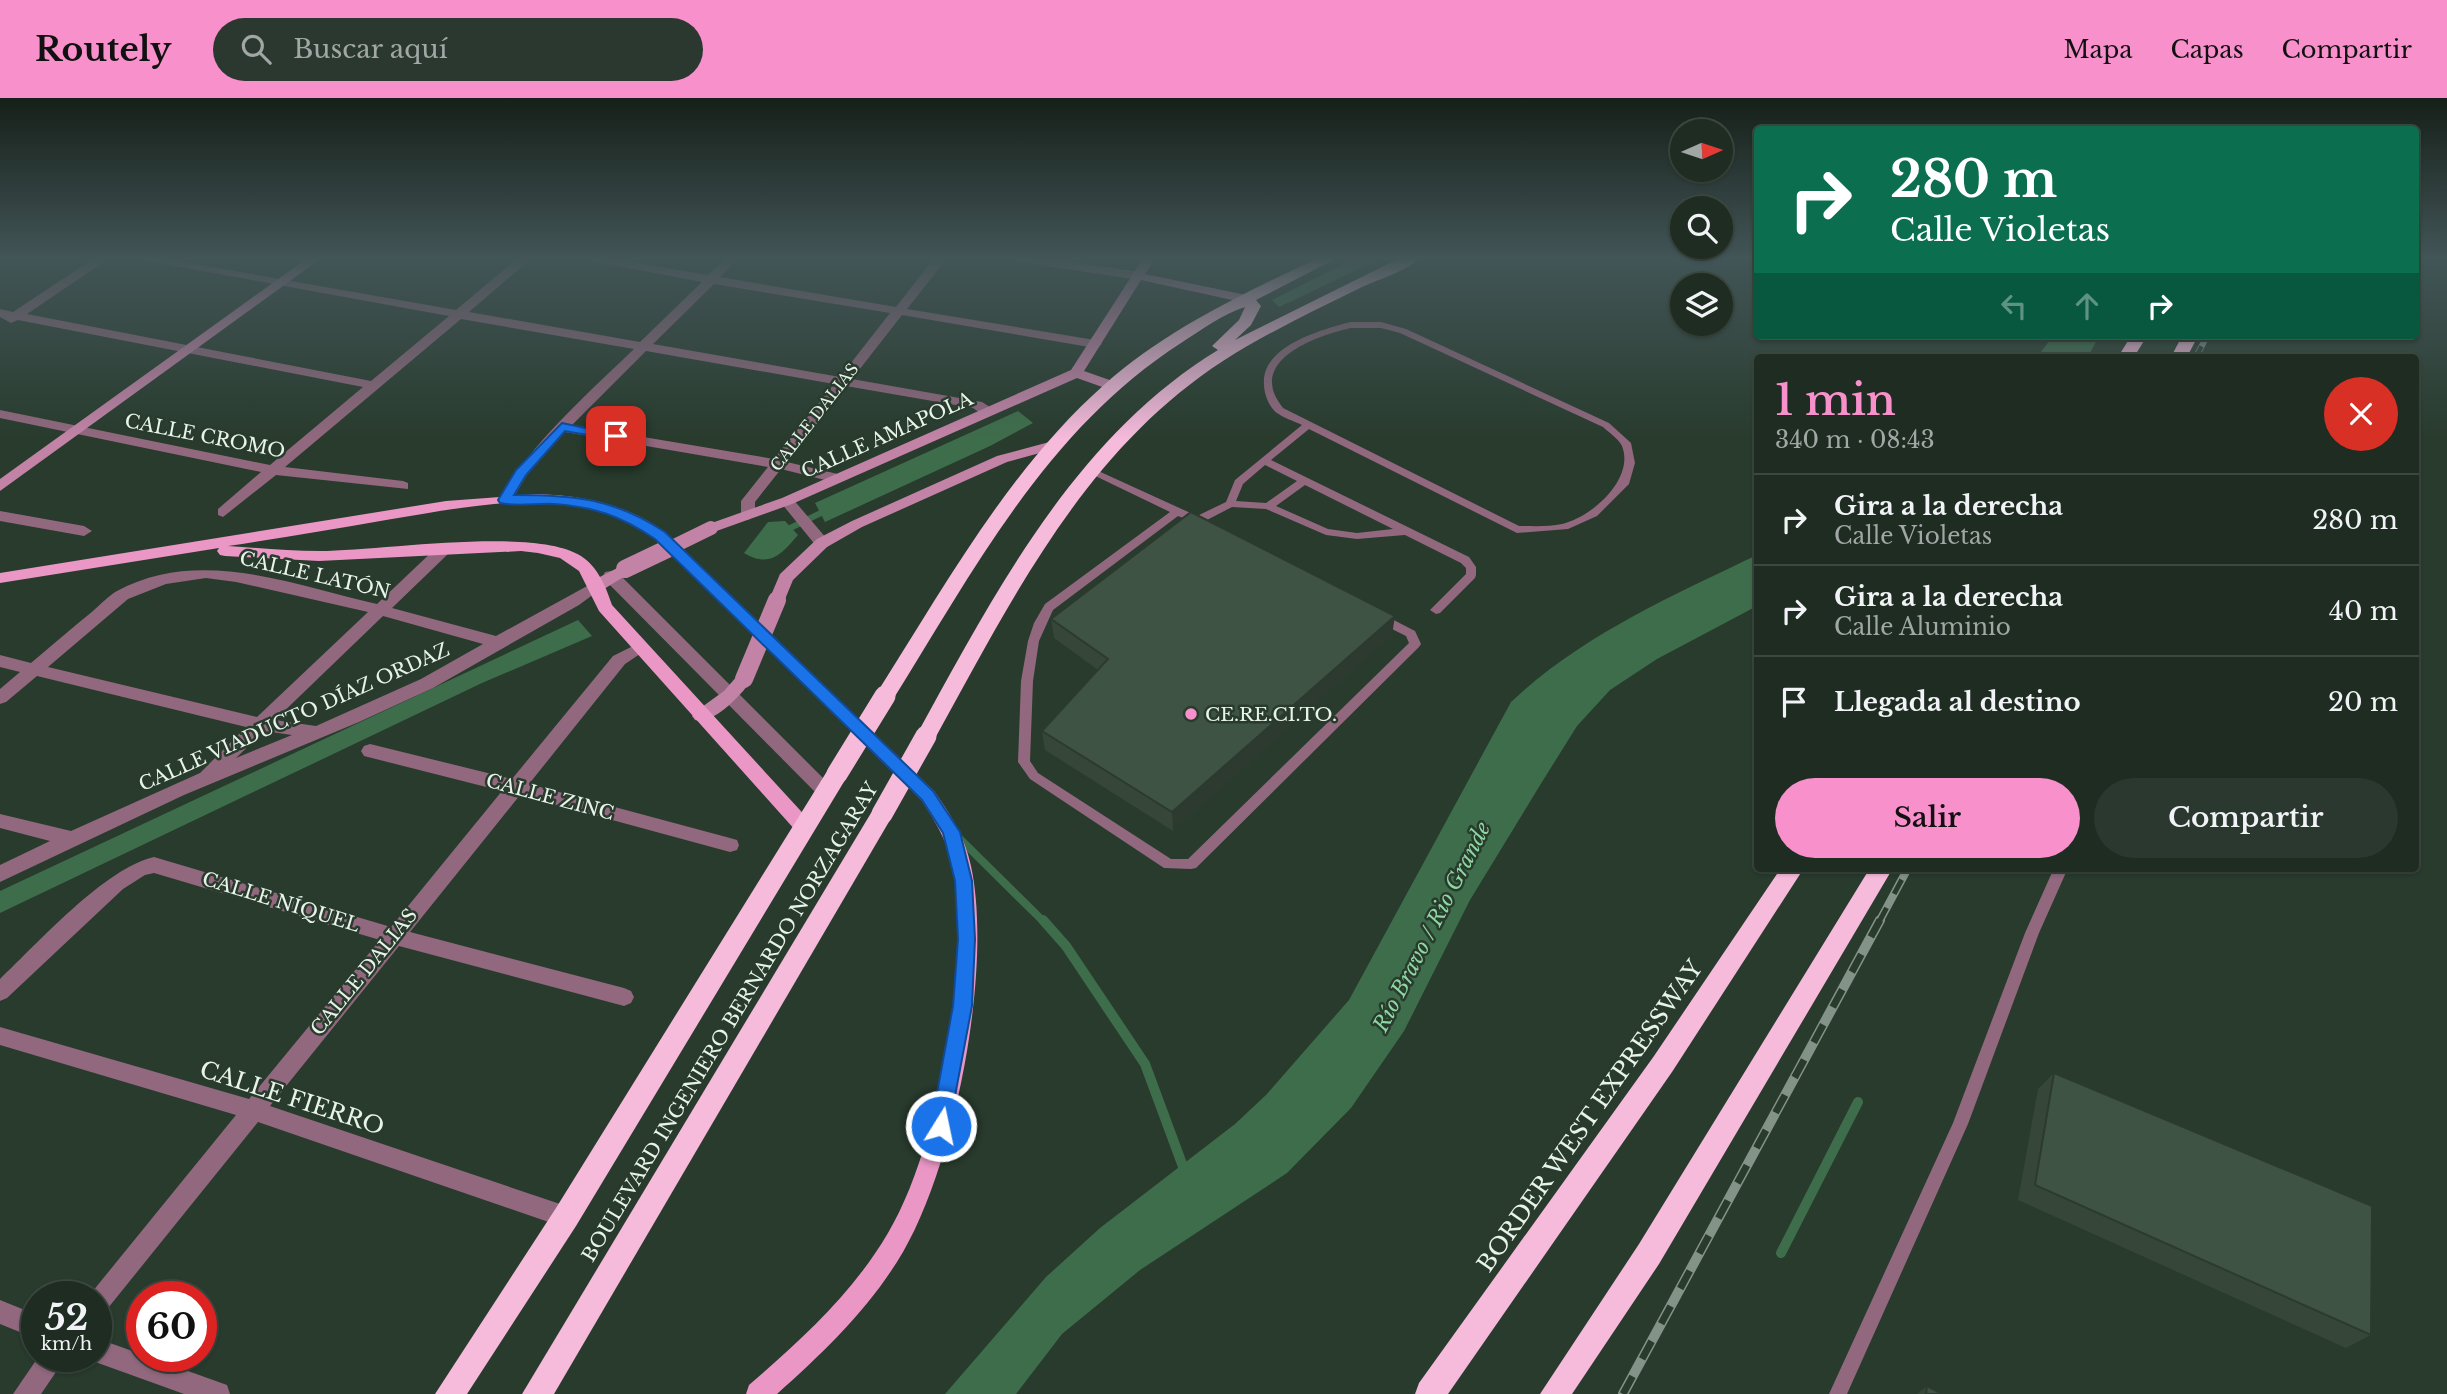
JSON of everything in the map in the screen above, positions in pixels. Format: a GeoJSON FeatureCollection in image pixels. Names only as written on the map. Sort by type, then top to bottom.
{"type":"FeatureCollection","features":[{"type":"Feature","properties":{"kind":"highway","name":"BOULEVARD INGENIERO BERNARDO NORZAGARAY"},"geometry":{"type":"LineString","coordinates":[[450,1394],[566,1217],[803,826],[1018,489],[1053,445],[1112,386],[1214,317]]}},
{"type":"Feature","properties":{"kind":"highway"},"geometry":{"type":"LineString","coordinates":[[1214,360],[1218,348],[1249,317]]}},
{"type":"Feature","properties":{"kind":"highway","name":"BOULEVARD INGENIERO BERNARDO NORZAGARAY"},"geometry":{"type":"LineString","coordinates":[[537,1394],[882,814],[1024,566],[1090,471],[1124,432],[1152,407],[1214,360],[1289,317]]}},
{"type":"Feature","properties":{"kind":"highway","name":"BORDER WEST EXPRESSWAY"},"geometry":{"type":"LineString","coordinates":[[1430,1394],[1663,1064],[1790,872]]}},
{"type":"Feature","properties":{"kind":"highway"},"geometry":{"type":"LineString","coordinates":[[1555,1394],[1649,1254],[1880,872]]}},
{"type":"Feature","properties":{"kind":"main road"},"geometry":{"type":"LineString","coordinates":[[0,578],[193,550],[334,524],[505,500],[554,500],[607,508],[630,515],[660,535],[928,796],[951,832],[963,881],[967,939],[962,1006],[941,1126],[920,1193],[875,1275],[811,1346],[758,1394]]}},
{"type":"Feature","properties":{"kind":"main road"},"geometry":{"type":"LineString","coordinates":[[193,550],[319,556],[497,546],[552,549],[582,561],[612,577],[605,607],[803,826]]}},
{"type":"Feature","properties":{"kind":"street"},"geometry":{"type":"LineString","coordinates":[[23,317],[373,384]]}},
{"type":"Feature","properties":{"kind":"street"},"geometry":{"type":"LineString","coordinates":[[0,486],[233,317]]}},
{"type":"Feature","properties":{"kind":"street"},"geometry":{"type":"LineString","coordinates":[[223,512],[453,317]]}},
{"type":"Feature","properties":{"kind":"street"},"geometry":{"type":"LineString","coordinates":[[470,317],[977,405],[988,412]]}},
{"type":"Feature","properties":{"kind":"street"},"geometry":{"type":"LineString","coordinates":[[505,500],[521,473],[562,427],[673,317]]}},
{"type":"Feature","properties":{"kind":"street","name":"CALLE DALIAS"},"geometry":{"type":"LineString","coordinates":[[748,515],[748,501],[894,317]]}},
{"type":"Feature","properties":{"kind":"street"},"geometry":{"type":"LineString","coordinates":[[937,317],[1095,344]]}},
{"type":"Feature","properties":{"kind":"street"},"geometry":{"type":"LineString","coordinates":[[1112,317],[1076,373],[1112,386]]}},
{"type":"Feature","properties":{"kind":"street","name":"CALLE AMAPOLA"},"geometry":{"type":"LineString","coordinates":[[612,577],[711,528],[748,515],[791,506],[837,478],[1076,373]]}},
{"type":"Feature","properties":{"kind":"street","name":"CALLE CROMO"},"geometry":{"type":"LineString","coordinates":[[0,414],[271,470],[403,486]]}},
{"type":"Feature","properties":{"kind":"street"},"geometry":{"type":"LineString","coordinates":[[562,427],[778,464],[837,478]]}},
{"type":"Feature","properties":{"kind":"street"},"geometry":{"type":"LineString","coordinates":[[701,716],[730,695],[744,679],[786,578],[817,538],[857,524],[1002,459],[1053,445]]}},
{"type":"Feature","properties":{"kind":"street"},"geometry":{"type":"LineString","coordinates":[[791,506],[817,538]]}},
{"type":"Feature","properties":{"kind":"street"},"geometry":{"type":"LineString","coordinates":[[0,516],[84,531]]}},
{"type":"Feature","properties":{"kind":"street"},"geometry":{"type":"LineString","coordinates":[[203,779],[442,551]]}},
{"type":"Feature","properties":{"kind":"street","name":"CALLE LATÓN"},"geometry":{"type":"LineString","coordinates":[[0,698],[122,595],[163,579],[206,573],[381,610],[498,642]]}},
{"type":"Feature","properties":{"kind":"street"},"geometry":{"type":"LineString","coordinates":[[612,577],[730,695],[831,783]]}},
{"type":"Feature","properties":{"kind":"street","name":"CALLE VIADUCTO DÍAZ ORDAZ"},"geometry":{"type":"LineString","coordinates":[[0,874],[203,779],[320,732],[475,659],[498,642],[575,604],[612,577]]}},
{"type":"Feature","properties":{"kind":"street","name":"CALLE DALIAS"},"geometry":{"type":"LineString","coordinates":[[112,1285],[619,660],[641,648]]}},
{"type":"Feature","properties":{"kind":"street"},"geometry":{"type":"LineString","coordinates":[[0,661],[258,724],[320,732]]}},
{"type":"Feature","properties":{"kind":"street","name":"CALLE ZINC"},"geometry":{"type":"LineString","coordinates":[[370,751],[730,845]]}},
{"type":"Feature","properties":{"kind":"street"},"geometry":{"type":"LineString","coordinates":[[0,821],[72,839]]}},
{"type":"Feature","properties":{"kind":"street","name":"CALLE NÍQUEL"},"geometry":{"type":"LineString","coordinates":[[0,992],[116,883],[140,868],[164,867],[394,936],[624,997]]}},
{"type":"Feature","properties":{"kind":"street","name":"CALLE FIERRO"},"geometry":{"type":"LineString","coordinates":[[0,1036],[252,1110],[566,1217]]}},
{"type":"Feature","properties":{"kind":"street"},"geometry":{"type":"LineString","coordinates":[[0,1312],[21,1321]]}},
{"type":"Feature","properties":{"kind":"street"},"geometry":{"type":"LineString","coordinates":[[112,1356],[218,1394]]}},
{"type":"Feature","properties":{"kind":"street"},"geometry":{"type":"LineString","coordinates":[[24,1394],[42,1372]]}},
{"type":"Feature","properties":{"kind":"lane"},"geometry":{"type":"LineString","coordinates":[[1351,325],[1381,326],[1403,331],[1606,425],[1626,443],[1630,463],[1625,481],[1593,514],[1564,527],[1517,530],[1307,426],[1279,410],[1269,399],[1265,384],[1271,366],[1306,340],[1333,329],[1351,325]]}},
{"type":"Feature","properties":{"kind":"lane"},"geometry":{"type":"LineString","coordinates":[[1230,504],[1239,482],[1307,426]]}},
{"type":"Feature","properties":{"kind":"lane"},"geometry":{"type":"LineString","coordinates":[[1264,461],[1465,559],[1471,566],[1471,575],[1436,610]]}},
{"type":"Feature","properties":{"kind":"lane"},"geometry":{"type":"LineString","coordinates":[[1090,471],[1210,527]]}},
{"type":"Feature","properties":{"kind":"lane"},"geometry":{"type":"LineString","coordinates":[[1268,506],[1306,480]]}},
{"type":"Feature","properties":{"kind":"lane"},"geometry":{"type":"LineString","coordinates":[[1198,520],[1230,504],[1268,506],[1326,532],[1357,536],[1408,530]]}},
{"type":"Feature","properties":{"kind":"lane"},"geometry":{"type":"LineString","coordinates":[[1176,512],[1049,607],[1037,623],[1029,647],[1024,762],[1034,776],[1169,864],[1191,864],[1415,644],[1411,634],[1364,609]]}},
{"type":"Feature","properties":{"kind":"lane"},"geometry":{"type":"LineString","coordinates":[[1838,1394],[1960,1124],[2032,933],[2059,872]]}},
{"type":"Feature","properties":{"kind":"water"},"geometry":{"type":"Polygon","coordinates":[[[2050,340],[2097,340],[2090,354],[2039,354],[2050,340]]]}},
{"type":"Feature","properties":{"kind":"water"},"geometry":{"type":"Polygon","coordinates":[[[1018,411],[1033,423],[990,446],[825,522],[815,503],[1018,411]]]}},
{"type":"Feature","properties":{"kind":"water"},"geometry":{"type":"Polygon","coordinates":[[[785,521],[798,535],[780,553],[768,559],[761,559],[744,553],[768,522],[785,521]]]}},
{"type":"Feature","properties":{"kind":"water","name":"Río Bravo / Rio Grande"},"geometry":{"type":"Polygon","coordinates":[[[1754,556],[1754,608],[1657,659],[1610,690],[1577,726],[1470,900],[1404,1031],[1351,1108],[1287,1173],[1140,1270],[1062,1334],[1016,1394],[945,1394],[1046,1277],[1100,1228],[1235,1124],[1266,1095],[1349,1000],[1511,702],[1567,657],[1660,602],[1754,556]]]}},
{"type":"Feature","properties":{"kind":"water"},"geometry":{"type":"Polygon","coordinates":[[[578,620],[592,636],[482,683],[0,913],[0,891],[578,620]]]}},
{"type":"Feature","properties":{"kind":"building","name":"CE.RE.CI.TO."},"geometry":{"type":"Polygon","coordinates":[[[1191,512],[1395,616],[1172,812],[1042,731],[1108,659],[1051,619],[1191,512]]]}},
{"type":"Feature","properties":{"kind":"building"},"geometry":{"type":"Polygon","coordinates":[[[2054,1073],[2372,1206],[2371,1335],[2035,1185],[2054,1073]]]}},
{"type":"Feature","properties":{"kind":"building"},"geometry":{"type":"Polygon","coordinates":[[[1927,1386],[1942,1394],[1926,1394],[1927,1386]]]}},
{"type":"Feature","properties":{"kind":"waterway"},"geometry":{"type":"LineString","coordinates":[[782,532],[827,510]]}},
{"type":"Feature","properties":{"kind":"waterway"},"geometry":{"type":"LineString","coordinates":[[958,837],[1044,922]]}},
{"type":"Feature","properties":{"kind":"waterway"},"geometry":{"type":"LineString","coordinates":[[1043,920],[1066,946],[1145,1064],[1185,1172]]}},
{"type":"Feature","properties":{"kind":"waterway"},"geometry":{"type":"LineString","coordinates":[[1781,1253],[1858,1102]]}},
{"type":"Feature","properties":{"kind":"railway"},"geometry":{"type":"LineString","coordinates":[[2198,354],[2205,340]]}},
{"type":"Feature","properties":{"kind":"railway"},"geometry":{"type":"LineString","coordinates":[[1879,922],[1906,872]]}},
{"type":"Feature","properties":{"kind":"railway"},"geometry":{"type":"LineString","coordinates":[[1623,1394],[1880,920]]}},
{"type":"Feature","properties":{"kind":"place","name":"CE.RE.CI.TO."},"geometry":{"type":"Point","coordinates":[1191,714]}},
{"type":"Feature","properties":{"kind":"route"},"geometry":{"type":"LineString","coordinates":[[616,436],[562,427],[521,473],[505,500],[582,502],[630,515],[660,535],[792,667],[928,796],[951,832],[963,881],[967,939],[962,1006],[941,1126]]}}]}
